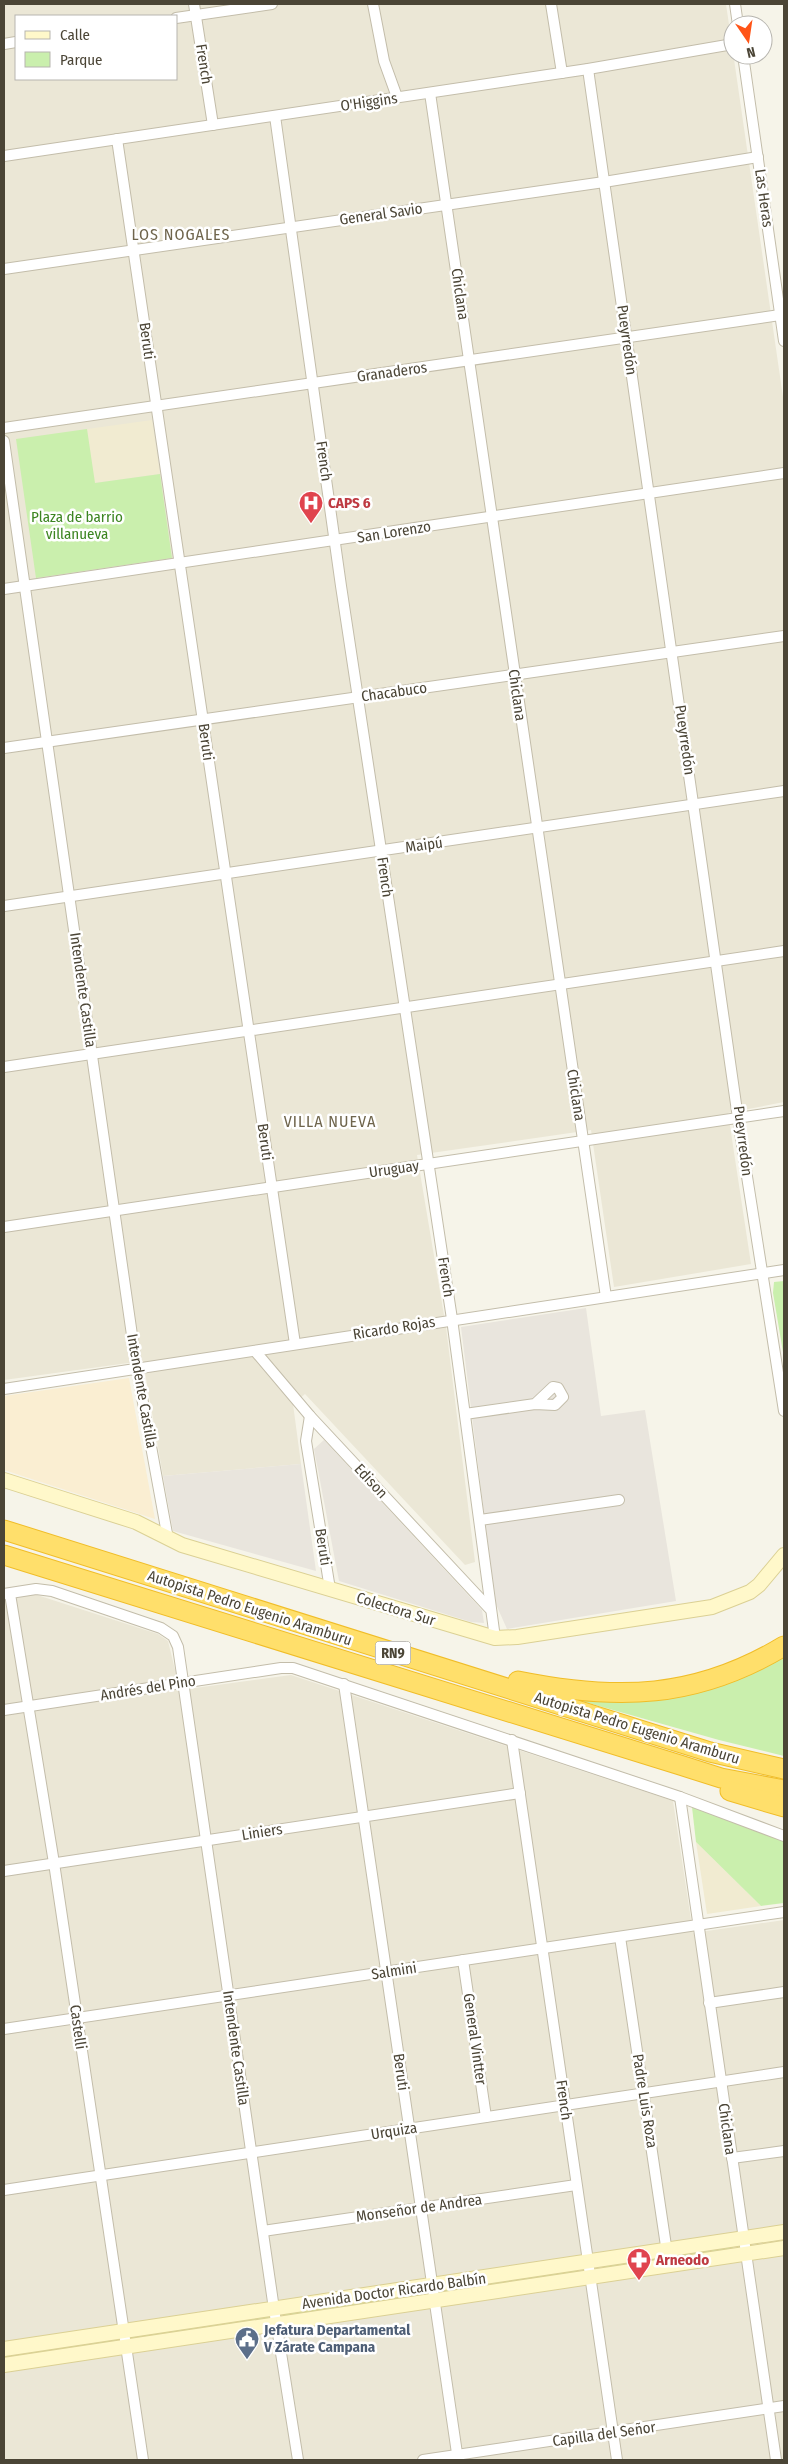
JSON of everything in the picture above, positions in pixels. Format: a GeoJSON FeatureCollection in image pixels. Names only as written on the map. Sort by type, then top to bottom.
{"type":"FeatureCollection","features":[{"type":"Feature","properties":{"kind":"highway","name":"Autopista Pedro Eugenio Aramburu"},"geometry":{"type":"LineString","coordinates":[[4,1530],[710,1752],[784,1769]]}},
{"type":"Feature","properties":{"kind":"highway","name":"Autopista Pedro Eugenio Aramburu"},"geometry":{"type":"LineString","coordinates":[[4,1555],[721,1778],[784,1790]]}},
{"type":"Feature","properties":{"kind":"highway"},"geometry":{"type":"LineString","coordinates":[[389,1652],[551,1688],[624,1693],[667,1690],[698,1684],[744,1668],[784,1646]]}},
{"type":"Feature","properties":{"kind":"highway"},"geometry":{"type":"LineString","coordinates":[[680,1765],[728,1790],[784,1808]]}},
{"type":"Feature","properties":{"kind":"main road","name":"Colectora Sur"},"geometry":{"type":"LineString","coordinates":[[4,1480],[136,1522],[168,1539],[495,1638],[517,1637],[712,1607],[736,1599],[759,1586],[784,1555]]}},
{"type":"Feature","properties":{"kind":"main road","name":"Avenida Doctor Ricardo Balbín"},"geometry":{"type":"LineString","coordinates":[[4,2349],[784,2232]]}},
{"type":"Feature","properties":{"kind":"main road","name":"Avenida Doctor Ricardo Balbín"},"geometry":{"type":"LineString","coordinates":[[4,2365],[784,2248]]}},
{"type":"Feature","properties":{"kind":"street","name":"French"},"geometry":{"type":"LineString","coordinates":[[194,4],[214,125]]}},
{"type":"Feature","properties":{"kind":"street"},"geometry":{"type":"LineString","coordinates":[[178,18],[272,4]]}},
{"type":"Feature","properties":{"kind":"street"},"geometry":{"type":"LineString","coordinates":[[373,4],[384,61],[397,98]]}},
{"type":"Feature","properties":{"kind":"street"},"geometry":{"type":"LineString","coordinates":[[552,4],[562,73]]}},
{"type":"Feature","properties":{"kind":"street","name":"O'Higgins"},"geometry":{"type":"LineString","coordinates":[[4,156],[562,73],[723,46]]}},
{"type":"Feature","properties":{"kind":"street","name":"Las Heras"},"geometry":{"type":"LineString","coordinates":[[744,65],[784,341]]}},
{"type":"Feature","properties":{"kind":"street","name":"Pueyrredón"},"geometry":{"type":"LineString","coordinates":[[588,69],[761,1273],[784,1411]]}},
{"type":"Feature","properties":{"kind":"street","name":"Chiclana"},"geometry":{"type":"LineString","coordinates":[[430,93],[606,1297]]}},
{"type":"Feature","properties":{"kind":"street","name":"French"},"geometry":{"type":"LineString","coordinates":[[275,116],[335,541],[452,1320],[495,1638]]}},
{"type":"Feature","properties":{"kind":"street","name":"Beruti"},"geometry":{"type":"LineString","coordinates":[[117,139],[295,1344]]}},
{"type":"Feature","properties":{"kind":"street","name":"General Savio"},"geometry":{"type":"LineString","coordinates":[[4,269],[604,182],[758,157]]}},
{"type":"Feature","properties":{"kind":"street","name":"Granaderos"},"geometry":{"type":"LineString","coordinates":[[4,428],[780,315]]}},
{"type":"Feature","properties":{"kind":"street","name":"Intendente Castilla"},"geometry":{"type":"LineString","coordinates":[[4,440],[137,1370],[168,1539]]}},
{"type":"Feature","properties":{"kind":"street","name":"San Lorenzo"},"geometry":{"type":"LineString","coordinates":[[4,589],[784,473]]}},
{"type":"Feature","properties":{"kind":"street","name":"Chacabuco"},"geometry":{"type":"LineString","coordinates":[[4,748],[784,636]]}},
{"type":"Feature","properties":{"kind":"street","name":"Maipú"},"geometry":{"type":"LineString","coordinates":[[4,906],[784,791]]}},
{"type":"Feature","properties":{"kind":"street"},"geometry":{"type":"LineString","coordinates":[[4,1067],[784,951]]}},
{"type":"Feature","properties":{"kind":"street","name":"Uruguay"},"geometry":{"type":"LineString","coordinates":[[4,1227],[784,1111]]}},
{"type":"Feature","properties":{"kind":"street","name":"Ricardo Rojas"},"geometry":{"type":"LineString","coordinates":[[4,1389],[784,1270]]}},
{"type":"Feature","properties":{"kind":"street","name":"Edison"},"geometry":{"type":"LineString","coordinates":[[255,1351],[310,1416],[490,1608]]}},
{"type":"Feature","properties":{"kind":"street"},"geometry":{"type":"LineString","coordinates":[[465,1414],[535,1404]]}},
{"type":"Feature","properties":{"kind":"street","name":"Beruti"},"geometry":{"type":"LineString","coordinates":[[310,1416],[306,1442],[330,1589]]}},
{"type":"Feature","properties":{"kind":"street"},"geometry":{"type":"LineString","coordinates":[[480,1520],[619,1500]]}},
{"type":"Feature","properties":{"kind":"street","name":"Intendente Castilla"},"geometry":{"type":"LineString","coordinates":[[7,1594],[36,1588],[52,1591],[160,1628],[173,1636],[178,1647],[274,2309],[278,2323],[298,2460]]}},
{"type":"Feature","properties":{"kind":"street","name":"Castelli"},"geometry":{"type":"LineString","coordinates":[[7,1594],[54,1863],[143,2460]]}},
{"type":"Feature","properties":{"kind":"street","name":"Andrés del Pino"},"geometry":{"type":"LineString","coordinates":[[4,1710],[184,1682],[293,1668],[344,1684]]}},
{"type":"Feature","properties":{"kind":"street"},"geometry":{"type":"LineString","coordinates":[[344,1684],[680,1797],[784,1836]]}},
{"type":"Feature","properties":{"kind":"street","name":"Beruti"},"geometry":{"type":"LineString","coordinates":[[344,1684],[458,2458]]}},
{"type":"Feature","properties":{"kind":"street","name":"French"},"geometry":{"type":"LineString","coordinates":[[512,1740],[617,2460]]}},
{"type":"Feature","properties":{"kind":"street","name":"Liniers"},"geometry":{"type":"LineString","coordinates":[[4,1871],[520,1792]]}},
{"type":"Feature","properties":{"kind":"street","name":"Chiclana"},"geometry":{"type":"LineString","coordinates":[[680,1797],[776,2460]]}},
{"type":"Feature","properties":{"kind":"street","name":"Salmini"},"geometry":{"type":"LineString","coordinates":[[4,2030],[784,1912]]}},
{"type":"Feature","properties":{"kind":"street","name":"Padre Luis Roza"},"geometry":{"type":"LineString","coordinates":[[620,1937],[670,2266]]}},
{"type":"Feature","properties":{"kind":"street","name":"General Vintter"},"geometry":{"type":"LineString","coordinates":[[463,1960],[486,2118]]}},
{"type":"Feature","properties":{"kind":"street"},"geometry":{"type":"LineString","coordinates":[[709,2003],[784,1992]]}},
{"type":"Feature","properties":{"kind":"street","name":"Urquiza"},"geometry":{"type":"LineString","coordinates":[[4,2190],[784,2072]]}},
{"type":"Feature","properties":{"kind":"street"},"geometry":{"type":"LineString","coordinates":[[732,2158],[784,2151]]}},
{"type":"Feature","properties":{"kind":"street","name":"Monseñor de Andrea"},"geometry":{"type":"LineString","coordinates":[[263,2231],[576,2185]]}},
{"type":"Feature","properties":{"kind":"street","name":"Capilla del Señor"},"geometry":{"type":"LineString","coordinates":[[423,2460],[458,2458],[784,2406]]}},
{"type":"Feature","properties":{"kind":"shaded area"},"geometry":{"type":"Polygon","coordinates":[[[4,4],[726,4],[728,15],[723,15],[723,65],[735,65],[784,404],[784,1102],[728,1113],[751,1264],[614,1287],[591,1130],[417,1155],[446,1327],[475,1562],[465,1565],[305,1394],[293,1404],[301,1464],[163,1476],[143,1361],[4,1380],[4,4]]]}},
{"type":"Feature","properties":{"kind":"shaded area"},"geometry":{"type":"Polygon","coordinates":[[[152,420],[160,474],[94,483],[87,429],[152,420]]]}},
{"type":"Feature","properties":{"kind":"shaded area"},"geometry":{"type":"Polygon","coordinates":[[[586,1308],[601,1416],[645,1410],[676,1601],[507,1629],[495,1602],[461,1327],[586,1308]]]}},
{"type":"Feature","properties":{"kind":"shaded area"},"geometry":{"type":"Polygon","coordinates":[[[129,1378],[155,1519],[4,1470],[4,1396],[129,1378]]]}},
{"type":"Feature","properties":{"kind":"shaded area"},"geometry":{"type":"Polygon","coordinates":[[[324,1440],[482,1610],[484,1623],[471,1622],[339,1581],[314,1449],[324,1440]]]}},
{"type":"Feature","properties":{"kind":"shaded area"},"geometry":{"type":"Polygon","coordinates":[[[301,1464],[316,1571],[173,1531],[163,1476],[301,1464]]]}},
{"type":"Feature","properties":{"kind":"shaded area"},"geometry":{"type":"Polygon","coordinates":[[[34,1594],[158,1634],[168,1641],[180,1690],[291,1675],[673,1801],[693,1933],[784,1920],[784,2460],[4,2460],[4,1601],[34,1594]]]}},
{"type":"Feature","properties":{"kind":"shaded area"},"geometry":{"type":"Polygon","coordinates":[[[696,1842],[761,1906],[707,1914],[696,1842]]]}},
{"type":"Feature","properties":{"kind":"green space","name":"Plaza de barrio villanueva"},"geometry":{"type":"Polygon","coordinates":[[[87,429],[95,483],[160,474],[172,558],[36,578],[16,439],[87,429]]]}},
{"type":"Feature","properties":{"kind":"green space"},"geometry":{"type":"Polygon","coordinates":[[[784,1281],[784,1358],[773,1293],[774,1282],[784,1281]]]}},
{"type":"Feature","properties":{"kind":"green space"},"geometry":{"type":"Polygon","coordinates":[[[784,1650],[784,1756],[719,1740],[553,1693],[621,1697],[784,1650]]]}},
{"type":"Feature","properties":{"kind":"green space"},"geometry":{"type":"Polygon","coordinates":[[[692,1807],[784,1840],[784,1903],[761,1906],[696,1842],[692,1807]]]}},
{"type":"Feature","properties":{"kind":"green space"},"geometry":{"type":"Polygon","coordinates":[[[733,2246],[733,2249],[679,2256],[679,2254],[733,2246]]]}},
{"type":"Feature","properties":{"kind":"green space"},"geometry":{"type":"Polygon","coordinates":[[[656,2258],[657,2261],[602,2268],[603,2266],[656,2258]]]}},
{"type":"Feature","properties":{"kind":"green space"},"geometry":{"type":"Polygon","coordinates":[[[576,2269],[579,2273],[442,2294],[440,2292],[443,2289],[576,2269]]]}},
{"type":"Feature","properties":{"kind":"green space"},"geometry":{"type":"Polygon","coordinates":[[[421,2293],[421,2296],[284,2317],[283,2315],[283,2313],[421,2293]]]}},
{"type":"Feature","properties":{"kind":"green space"},"geometry":{"type":"Polygon","coordinates":[[[268,2315],[269,2319],[130,2338],[131,2335],[268,2315]]]}},
{"type":"Feature","properties":{"kind":"green space"},"geometry":{"type":"Polygon","coordinates":[[[115,2338],[115,2341],[4,2359],[4,2354],[115,2338]]]}},
{"type":"Feature","properties":{"kind":"place","name":"CAPS 6"},"geometry":{"type":"Point","coordinates":[311,524]}},
{"type":"Feature","properties":{"kind":"place","name":"Arneodo"},"geometry":{"type":"Point","coordinates":[639,2281]}},
{"type":"Feature","properties":{"kind":"place","name":"Jefatura Departamental V Zárate Campana"},"geometry":{"type":"Point","coordinates":[247,2360]}},
{"type":"Feature","properties":{"kind":"district","name":"LOS NOGALES"},"geometry":{"type":"Point","coordinates":[181,234]}},
{"type":"Feature","properties":{"kind":"district","name":"VILLA NUEVA"},"geometry":{"type":"Point","coordinates":[330,1121]}}]}
